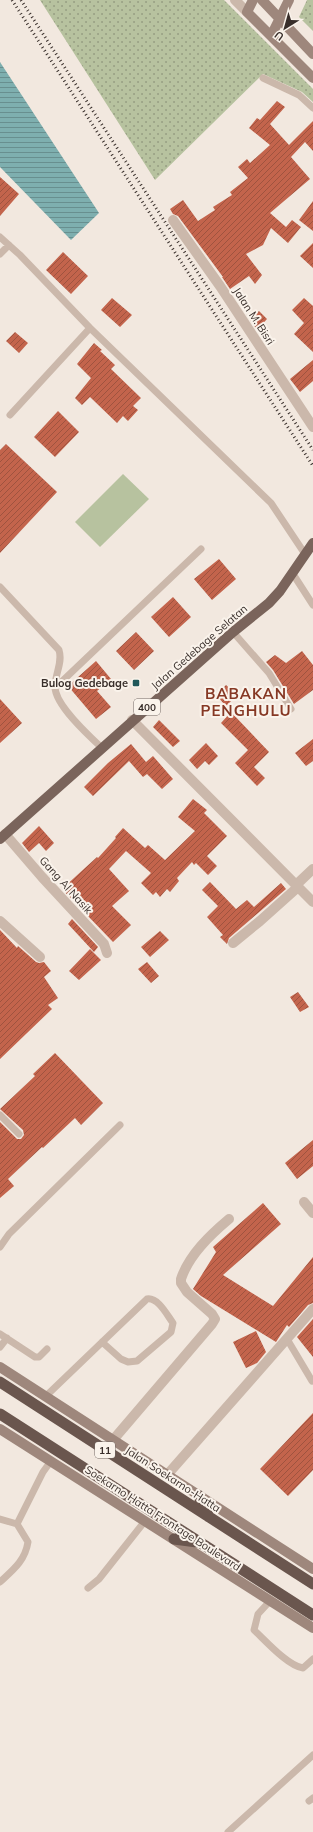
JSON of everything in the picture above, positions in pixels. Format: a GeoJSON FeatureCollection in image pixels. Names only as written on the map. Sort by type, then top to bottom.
{"type":"FeatureCollection","features":[{"type":"Feature","properties":{"kind":"highway","name":"Jalan Soekarno-Hatta"},"geometry":{"type":"LineString","coordinates":[[0,1382],[313,1584]]}},
{"type":"Feature","properties":{"kind":"highway","name":"11"},"geometry":{"type":"LineString","coordinates":[[0,1414],[313,1615]]}},
{"type":"Feature","properties":{"kind":"highway"},"geometry":{"type":"LineString","coordinates":[[198,1495],[210,1518]]}},
{"type":"Feature","properties":{"kind":"highway"},"geometry":{"type":"LineString","coordinates":[[174,1539],[199,1542]]}},
{"type":"Feature","properties":{"kind":"main road"},"geometry":{"type":"LineString","coordinates":[[253,0],[247,12],[313,78]]}},
{"type":"Feature","properties":{"kind":"main road"},"geometry":{"type":"LineString","coordinates":[[262,0],[279,20],[313,54]]}},
{"type":"Feature","properties":{"kind":"main road"},"geometry":{"type":"LineString","coordinates":[[271,36],[289,0]]}},
{"type":"Feature","properties":{"kind":"main road","name":"Jalan Gedebage Selatan"},"geometry":{"type":"LineString","coordinates":[[3,837],[132,720],[233,632],[269,603],[293,574],[302,550],[313,543]]}},
{"type":"Feature","properties":{"kind":"main road"},"geometry":{"type":"LineString","coordinates":[[0,1367],[313,1569]]}},
{"type":"Feature","properties":{"kind":"main road","name":"Soekarno Hatta Frontage Boulevard"},"geometry":{"type":"LineString","coordinates":[[0,1428],[313,1628]]}},
{"type":"Feature","properties":{"kind":"street"},"geometry":{"type":"LineString","coordinates":[[235,0],[247,12]]}},
{"type":"Feature","properties":{"kind":"street","name":"Jalan M. Bisri"},"geometry":{"type":"LineString","coordinates":[[173,220],[220,286],[313,427]]}},
{"type":"Feature","properties":{"kind":"street"},"geometry":{"type":"LineString","coordinates":[[132,720],[313,902]]}},
{"type":"Feature","properties":{"kind":"street","name":"Gang Al Nasik"},"geometry":{"type":"LineString","coordinates":[[3,837],[104,944],[107,953]]}},
{"type":"Feature","properties":{"kind":"street"},"geometry":{"type":"LineString","coordinates":[[234,943],[297,886],[313,869]]}},
{"type":"Feature","properties":{"kind":"street"},"geometry":{"type":"LineString","coordinates":[[0,921],[40,957]]}},
{"type":"Feature","properties":{"kind":"street"},"geometry":{"type":"LineString","coordinates":[[304,1202],[313,1213]]}},
{"type":"Feature","properties":{"kind":"street"},"geometry":{"type":"LineString","coordinates":[[113,1440],[212,1324],[214,1319],[212,1314],[187,1292],[180,1283],[197,1252],[208,1237],[229,1219]]}},
{"type":"Feature","properties":{"kind":"street"},"geometry":{"type":"LineString","coordinates":[[167,1475],[313,1309]]}},
{"type":"Feature","properties":{"kind":"lane"},"geometry":{"type":"LineString","coordinates":[[263,78],[299,95],[313,108]]}},
{"type":"Feature","properties":{"kind":"lane"},"geometry":{"type":"LineString","coordinates":[[0,237],[90,328],[271,503],[294,535],[302,550]]}},
{"type":"Feature","properties":{"kind":"lane"},"geometry":{"type":"LineString","coordinates":[[0,254],[9,245]]}},
{"type":"Feature","properties":{"kind":"lane"},"geometry":{"type":"LineString","coordinates":[[10,415],[90,328]]}},
{"type":"Feature","properties":{"kind":"lane"},"geometry":{"type":"LineString","coordinates":[[55,688],[201,549]]}},
{"type":"Feature","properties":{"kind":"lane"},"geometry":{"type":"LineString","coordinates":[[293,574],[313,605]]}},
{"type":"Feature","properties":{"kind":"lane"},"geometry":{"type":"LineString","coordinates":[[0,587],[59,650],[61,657],[55,688],[59,700],[85,732],[102,748]]}},
{"type":"Feature","properties":{"kind":"lane"},"geometry":{"type":"LineString","coordinates":[[233,632],[269,673],[291,709]]}},
{"type":"Feature","properties":{"kind":"lane"},"geometry":{"type":"LineString","coordinates":[[0,1115],[19,1134]]}},
{"type":"Feature","properties":{"kind":"lane"},"geometry":{"type":"LineString","coordinates":[[0,1247],[9,1234],[120,1125]]}},
{"type":"Feature","properties":{"kind":"lane"},"geometry":{"type":"LineString","coordinates":[[46,1396],[102,1342],[147,1299],[151,1298],[156,1300],[173,1323],[171,1332],[138,1361],[128,1362],[121,1359],[102,1342]]}},
{"type":"Feature","properties":{"kind":"lane"},"geometry":{"type":"LineString","coordinates":[[0,1334],[35,1357],[39,1357],[47,1349]]}},
{"type":"Feature","properties":{"kind":"lane"},"geometry":{"type":"LineString","coordinates":[[0,1347],[7,1338]]}},
{"type":"Feature","properties":{"kind":"lane"},"geometry":{"type":"LineString","coordinates":[[287,1339],[312,1381]]}},
{"type":"Feature","properties":{"kind":"lane"},"geometry":{"type":"LineString","coordinates":[[17,1524],[43,1472],[52,1461]]}},
{"type":"Feature","properties":{"kind":"lane"},"geometry":{"type":"LineString","coordinates":[[0,1519],[17,1524],[28,1542],[27,1551],[20,1564],[0,1582]]}},
{"type":"Feature","properties":{"kind":"lane"},"geometry":{"type":"LineString","coordinates":[[88,1588],[99,1579],[145,1521]]}},
{"type":"Feature","properties":{"kind":"lane"},"geometry":{"type":"LineString","coordinates":[[270,1601],[258,1614],[254,1630],[298,1667],[303,1668],[313,1658]]}},
{"type":"Feature","properties":{"kind":"lane"},"geometry":{"type":"LineString","coordinates":[[228,1832],[313,1755]]}},
{"type":"Feature","properties":{"kind":"green space"},"geometry":{"type":"Polygon","coordinates":[[[40,0],[224,0],[313,89],[313,102],[302,92],[263,74],[155,180],[40,0]]]}},
{"type":"Feature","properties":{"kind":"green space"},"geometry":{"type":"Polygon","coordinates":[[[307,0],[313,0],[313,31],[299,17],[307,0]]]}},
{"type":"Feature","properties":{"kind":"green space"},"geometry":{"type":"Polygon","coordinates":[[[123,474],[149,499],[100,547],[75,522],[123,474]]]}},
{"type":"Feature","properties":{"kind":"water"},"geometry":{"type":"Polygon","coordinates":[[[0,62],[99,213],[71,240],[0,167],[0,62]]]}},
{"type":"Feature","properties":{"kind":"building"},"geometry":{"type":"Polygon","coordinates":[[[277,101],[285,107],[270,124],[289,145],[313,121],[313,151],[305,142],[291,157],[310,179],[270,213],[286,227],[292,220],[301,227],[288,243],[271,228],[263,245],[246,254],[262,275],[255,284],[249,276],[230,289],[223,277],[178,216],[173,214],[170,209],[183,200],[198,221],[215,210],[213,207],[232,195],[230,192],[248,178],[238,167],[247,159],[250,163],[270,145],[249,128],[257,118],[260,120],[277,101]]]}},
{"type":"Feature","properties":{"kind":"building"},"geometry":{"type":"Polygon","coordinates":[[[0,177],[19,194],[0,216],[0,177]]]}},
{"type":"Feature","properties":{"kind":"building"},"geometry":{"type":"Polygon","coordinates":[[[313,201],[313,231],[299,220],[313,201]]]}},
{"type":"Feature","properties":{"kind":"building"},"geometry":{"type":"Polygon","coordinates":[[[313,243],[313,268],[300,256],[313,243]]]}},
{"type":"Feature","properties":{"kind":"building"},"geometry":{"type":"Polygon","coordinates":[[[63,252],[88,276],[71,294],[46,270],[63,252]]]}},
{"type":"Feature","properties":{"kind":"building"},"geometry":{"type":"Polygon","coordinates":[[[112,298],[132,315],[120,327],[101,310],[112,298]]]}},
{"type":"Feature","properties":{"kind":"building"},"geometry":{"type":"Polygon","coordinates":[[[304,298],[313,306],[313,352],[294,334],[304,323],[292,310],[304,298]]]}},
{"type":"Feature","properties":{"kind":"building"},"geometry":{"type":"Polygon","coordinates":[[[259,311],[267,319],[257,330],[250,320],[259,311]]]}},
{"type":"Feature","properties":{"kind":"building"},"geometry":{"type":"Polygon","coordinates":[[[15,332],[28,343],[19,353],[6,341],[15,332]]]}},
{"type":"Feature","properties":{"kind":"building"},"geometry":{"type":"Polygon","coordinates":[[[94,343],[115,365],[111,369],[141,398],[133,406],[138,410],[128,421],[123,416],[117,423],[90,397],[82,405],[75,398],[91,378],[77,364],[94,343]]]}},
{"type":"Feature","properties":{"kind":"building"},"geometry":{"type":"Polygon","coordinates":[[[313,360],[313,381],[300,392],[290,379],[313,360]]]}},
{"type":"Feature","properties":{"kind":"building"},"geometry":{"type":"Polygon","coordinates":[[[58,411],[79,432],[55,457],[34,437],[58,411]]]}},
{"type":"Feature","properties":{"kind":"building"},"geometry":{"type":"Polygon","coordinates":[[[6,444],[57,492],[0,553],[0,450],[6,444]]]}},
{"type":"Feature","properties":{"kind":"building"},"geometry":{"type":"Polygon","coordinates":[[[219,559],[236,579],[212,600],[194,579],[219,559]]]}},
{"type":"Feature","properties":{"kind":"building"},"geometry":{"type":"Polygon","coordinates":[[[173,597],[191,617],[169,637],[151,617],[173,597]]]}},
{"type":"Feature","properties":{"kind":"building"},"geometry":{"type":"Polygon","coordinates":[[[136,632],[154,651],[134,670],[116,651],[136,632]]]}},
{"type":"Feature","properties":{"kind":"building"},"geometry":{"type":"Polygon","coordinates":[[[302,651],[313,665],[313,690],[294,704],[273,670],[266,662],[275,655],[286,663],[302,651]]]}},
{"type":"Feature","properties":{"kind":"building"},"geometry":{"type":"Polygon","coordinates":[[[96,661],[111,679],[97,691],[111,707],[96,719],[68,686],[96,661]]]}},
{"type":"Feature","properties":{"kind":"building"},"geometry":{"type":"Polygon","coordinates":[[[226,685],[237,695],[226,706],[216,695],[226,685]]]}},
{"type":"Feature","properties":{"kind":"building"},"geometry":{"type":"Polygon","coordinates":[[[0,699],[22,723],[0,743],[0,699]]]}},
{"type":"Feature","properties":{"kind":"building"},"geometry":{"type":"Polygon","coordinates":[[[231,712],[269,752],[254,767],[265,778],[257,786],[235,763],[248,750],[221,723],[231,712]]]}},
{"type":"Feature","properties":{"kind":"building"},"geometry":{"type":"Polygon","coordinates":[[[159,720],[180,741],[173,747],[153,727],[159,720]]]}},
{"type":"Feature","properties":{"kind":"building"},"geometry":{"type":"Polygon","coordinates":[[[313,739],[313,761],[306,766],[295,753],[313,739]]]}},
{"type":"Feature","properties":{"kind":"building"},"geometry":{"type":"Polygon","coordinates":[[[206,743],[218,756],[209,765],[205,761],[197,769],[189,760],[206,743]]]}},
{"type":"Feature","properties":{"kind":"building"},"geometry":{"type":"Polygon","coordinates":[[[131,744],[146,762],[153,756],[173,779],[162,789],[147,774],[143,777],[129,761],[93,796],[84,787],[108,763],[131,744]]]}},
{"type":"Feature","properties":{"kind":"building"},"geometry":{"type":"Polygon","coordinates":[[[193,799],[207,810],[204,813],[227,836],[207,856],[217,866],[208,875],[196,863],[194,865],[192,862],[177,878],[179,881],[170,892],[167,889],[160,897],[156,892],[153,895],[141,883],[151,873],[126,851],[109,869],[129,891],[112,906],[131,925],[113,942],[62,889],[97,857],[98,858],[123,828],[145,848],[148,845],[165,860],[195,831],[178,817],[193,799]]]}},
{"type":"Feature","properties":{"kind":"building"},"geometry":{"type":"Polygon","coordinates":[[[39,826],[54,843],[46,851],[39,843],[29,852],[22,843],[39,826]]]}},
{"type":"Feature","properties":{"kind":"building"},"geometry":{"type":"Polygon","coordinates":[[[210,882],[236,909],[247,900],[254,907],[281,883],[286,889],[229,938],[227,944],[220,937],[223,935],[207,917],[218,906],[202,890],[210,882]]]}},
{"type":"Feature","properties":{"kind":"building"},"geometry":{"type":"Polygon","coordinates":[[[72,919],[98,947],[94,952],[68,924],[72,919]]]}},
{"type":"Feature","properties":{"kind":"building"},"geometry":{"type":"Polygon","coordinates":[[[0,930],[17,948],[18,946],[36,962],[44,962],[51,971],[44,977],[58,998],[48,1005],[52,1009],[0,1059],[0,930]]]}},
{"type":"Feature","properties":{"kind":"building"},"geometry":{"type":"Polygon","coordinates":[[[160,931],[169,940],[150,957],[141,947],[160,931]]]}},
{"type":"Feature","properties":{"kind":"building"},"geometry":{"type":"Polygon","coordinates":[[[90,949],[101,960],[79,980],[69,971],[90,949]]]}},
{"type":"Feature","properties":{"kind":"building"},"geometry":{"type":"Polygon","coordinates":[[[147,962],[159,976],[151,983],[138,969],[147,962]]]}},
{"type":"Feature","properties":{"kind":"building"},"geometry":{"type":"Polygon","coordinates":[[[298,992],[309,1007],[300,1012],[290,997],[298,992]]]}},
{"type":"Feature","properties":{"kind":"building"},"geometry":{"type":"Polygon","coordinates":[[[55,1053],[103,1103],[81,1125],[75,1118],[43,1148],[42,1147],[8,1179],[14,1186],[0,1198],[0,1122],[17,1139],[21,1139],[24,1135],[23,1130],[0,1109],[35,1076],[33,1074],[55,1053]]]}},
{"type":"Feature","properties":{"kind":"building"},"geometry":{"type":"Polygon","coordinates":[[[313,1140],[313,1166],[297,1179],[285,1163],[313,1140]]]}},
{"type":"Feature","properties":{"kind":"building"},"geometry":{"type":"Polygon","coordinates":[[[263,1203],[281,1224],[223,1275],[273,1306],[313,1257],[313,1303],[308,1305],[289,1327],[287,1325],[276,1342],[201,1296],[193,1289],[216,1252],[213,1247],[263,1203]]]}},
{"type":"Feature","properties":{"kind":"building"},"geometry":{"type":"Polygon","coordinates":[[[313,1319],[313,1357],[297,1337],[313,1319]]]}},
{"type":"Feature","properties":{"kind":"building"},"geometry":{"type":"Polygon","coordinates":[[[256,1331],[266,1352],[257,1363],[246,1368],[233,1342],[256,1331]]]}},
{"type":"Feature","properties":{"kind":"building"},"geometry":{"type":"Polygon","coordinates":[[[313,1413],[313,1470],[288,1496],[260,1469],[313,1413]]]}},
{"type":"Feature","properties":{"kind":"railway"},"geometry":{"type":"LineString","coordinates":[[12,0],[313,466]]}},
{"type":"Feature","properties":{"kind":"railway"},"geometry":{"type":"LineString","coordinates":[[21,0],[313,450]]}},
{"type":"Feature","properties":{"kind":"place","name":"Bulog Gedebage"},"geometry":{"type":"Point","coordinates":[136,683]}},
{"type":"Feature","properties":{"kind":"district","name":"BABAKAN PENGHULU"},"geometry":{"type":"Point","coordinates":[246,702]}}]}
